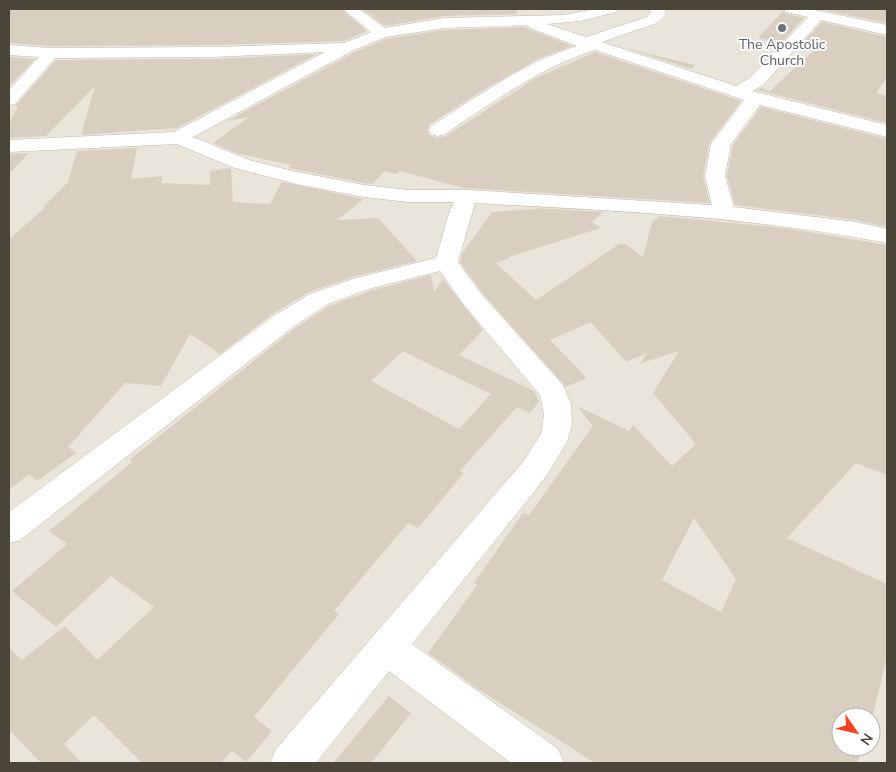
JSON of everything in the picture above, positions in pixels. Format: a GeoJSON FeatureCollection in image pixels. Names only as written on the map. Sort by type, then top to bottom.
{"type":"FeatureCollection","features":[{"type":"Feature","properties":{"kind":"street"},"geometry":{"type":"LineString","coordinates":[[350,9],[382,33]]}},
{"type":"Feature","properties":{"kind":"street"},"geometry":{"type":"LineString","coordinates":[[178,138],[348,47],[382,33],[444,23],[582,17],[611,9]]}},
{"type":"Feature","properties":{"kind":"street"},"geometry":{"type":"LineString","coordinates":[[438,130],[525,76],[570,52],[652,20],[659,14],[658,9]]}},
{"type":"Feature","properties":{"kind":"street"},"geometry":{"type":"LineString","coordinates":[[791,9],[887,30]]}},
{"type":"Feature","properties":{"kind":"street"},"geometry":{"type":"LineString","coordinates":[[737,93],[757,81],[818,15]]}},
{"type":"Feature","properties":{"kind":"street"},"geometry":{"type":"LineString","coordinates":[[520,20],[756,99],[887,131]]}},
{"type":"Feature","properties":{"kind":"street"},"geometry":{"type":"LineString","coordinates":[[9,50],[51,53],[213,52],[348,47]]}},
{"type":"Feature","properties":{"kind":"street"},"geometry":{"type":"LineString","coordinates":[[9,100],[51,53]]}},
{"type":"Feature","properties":{"kind":"street"},"geometry":{"type":"LineString","coordinates":[[725,212],[715,176],[720,144],[756,99]]}},
{"type":"Feature","properties":{"kind":"street"},"geometry":{"type":"LineString","coordinates":[[9,146],[178,138],[242,164],[296,178],[364,191],[408,196],[468,196],[725,212],[856,229],[887,236]]}},
{"type":"Feature","properties":{"kind":"street"},"geometry":{"type":"LineString","coordinates":[[446,262],[460,213],[468,196]]}},
{"type":"Feature","properties":{"kind":"street"},"geometry":{"type":"LineString","coordinates":[[9,530],[284,321],[319,299],[364,283],[446,262]]}},
{"type":"Feature","properties":{"kind":"street"},"geometry":{"type":"LineString","coordinates":[[290,763],[534,470],[550,448],[558,430],[560,409],[554,392],[473,300],[446,262]]}},
{"type":"Feature","properties":{"kind":"street"},"geometry":{"type":"LineString","coordinates":[[386,647],[544,763]]}},
{"type":"Feature","properties":{"kind":"shaded area"},"geometry":{"type":"Polygon","coordinates":[[[9,9],[887,9],[887,763],[9,763],[9,9]]]}},
{"type":"Feature","properties":{"kind":"building"},"geometry":{"type":"Polygon","coordinates":[[[24,9],[341,9],[367,31],[344,41],[213,45],[51,46],[9,43],[9,11],[24,9]]]}},
{"type":"Feature","properties":{"kind":"building"},"geometry":{"type":"Polygon","coordinates":[[[362,9],[516,9],[517,14],[444,16],[385,26],[362,9]]]}},
{"type":"Feature","properties":{"kind":"building"},"geometry":{"type":"Polygon","coordinates":[[[830,9],[887,9],[887,23],[828,11],[830,9]]]}},
{"type":"Feature","properties":{"kind":"building","name":"The Apostolic Church"},"geometry":{"type":"Polygon","coordinates":[[[783,11],[786,14],[804,18],[781,43],[758,38],[783,11]]]}},
{"type":"Feature","properties":{"kind":"building"},"geometry":{"type":"Polygon","coordinates":[[[822,22],[887,37],[887,78],[876,93],[887,96],[887,123],[757,90],[761,88],[770,91],[814,50],[799,47],[822,22]]]}},
{"type":"Feature","properties":{"kind":"building"},"geometry":{"type":"Polygon","coordinates":[[[523,27],[572,46],[538,59],[483,90],[430,124],[427,129],[429,135],[437,138],[446,136],[536,78],[595,52],[741,101],[709,144],[703,176],[710,203],[463,188],[400,171],[396,174],[385,171],[372,184],[289,168],[291,165],[236,153],[213,143],[249,117],[227,121],[355,52],[386,39],[444,30],[523,27]]]}},
{"type":"Feature","properties":{"kind":"building"},"geometry":{"type":"Polygon","coordinates":[[[614,44],[649,54],[696,65],[691,69],[614,44]]]}},
{"type":"Feature","properties":{"kind":"building"},"geometry":{"type":"Polygon","coordinates":[[[317,54],[177,128],[81,135],[95,86],[46,136],[9,138],[9,124],[18,106],[15,106],[56,60],[213,59],[317,54]]]}},
{"type":"Feature","properties":{"kind":"building"},"geometry":{"type":"Polygon","coordinates":[[[9,57],[35,59],[9,87],[9,57]]]}},
{"type":"Feature","properties":{"kind":"building"},"geometry":{"type":"Polygon","coordinates":[[[761,107],[887,139],[887,227],[856,220],[735,205],[727,176],[733,145],[761,107]]]}},
{"type":"Feature","properties":{"kind":"building"},"geometry":{"type":"Polygon","coordinates":[[[137,148],[131,179],[162,176],[161,183],[210,185],[210,171],[231,168],[233,202],[270,204],[282,182],[364,199],[337,220],[378,218],[417,261],[356,276],[309,292],[274,313],[220,354],[190,334],[161,386],[125,383],[68,447],[76,453],[37,481],[29,474],[9,490],[9,239],[46,207],[43,207],[68,182],[77,151],[137,148]]]}},
{"type":"Feature","properties":{"kind":"building"},"geometry":{"type":"Polygon","coordinates":[[[29,153],[9,174],[9,154],[29,153]]]}},
{"type":"Feature","properties":{"kind":"building"},"geometry":{"type":"Polygon","coordinates":[[[534,208],[603,212],[592,222],[601,228],[509,257],[496,263],[536,300],[619,244],[625,244],[643,257],[652,222],[660,216],[785,228],[887,245],[887,475],[856,463],[787,538],[887,584],[887,656],[875,707],[831,707],[831,757],[859,757],[857,763],[595,763],[475,687],[428,653],[477,585],[474,583],[523,513],[529,515],[593,426],[577,406],[629,431],[633,425],[672,466],[696,444],[653,393],[679,351],[639,364],[647,353],[626,362],[591,322],[550,340],[587,378],[566,387],[483,294],[460,262],[463,252],[492,212],[538,209],[534,208]],[[694,518],[662,580],[721,612],[736,579],[694,518]]]}},
{"type":"Feature","properties":{"kind":"building"},"geometry":{"type":"Polygon","coordinates":[[[431,275],[434,292],[443,279],[483,330],[459,355],[534,391],[539,402],[530,413],[517,407],[460,471],[464,473],[418,528],[408,523],[334,611],[339,614],[254,717],[272,731],[246,762],[232,751],[221,763],[142,763],[94,715],[64,744],[82,763],[41,763],[9,730],[9,648],[22,660],[65,626],[97,660],[154,607],[111,576],[56,627],[12,591],[67,544],[49,531],[132,462],[129,460],[294,329],[329,306],[373,290],[431,275]],[[403,351],[371,381],[459,429],[491,394],[403,351]]]}},
{"type":"Feature","properties":{"kind":"building"},"geometry":{"type":"Polygon","coordinates":[[[389,696],[411,713],[371,763],[333,763],[389,696]]]}},
{"type":"Feature","properties":{"kind":"place","name":"The Apostolic Church"},"geometry":{"type":"Point","coordinates":[782,28]}}]}
